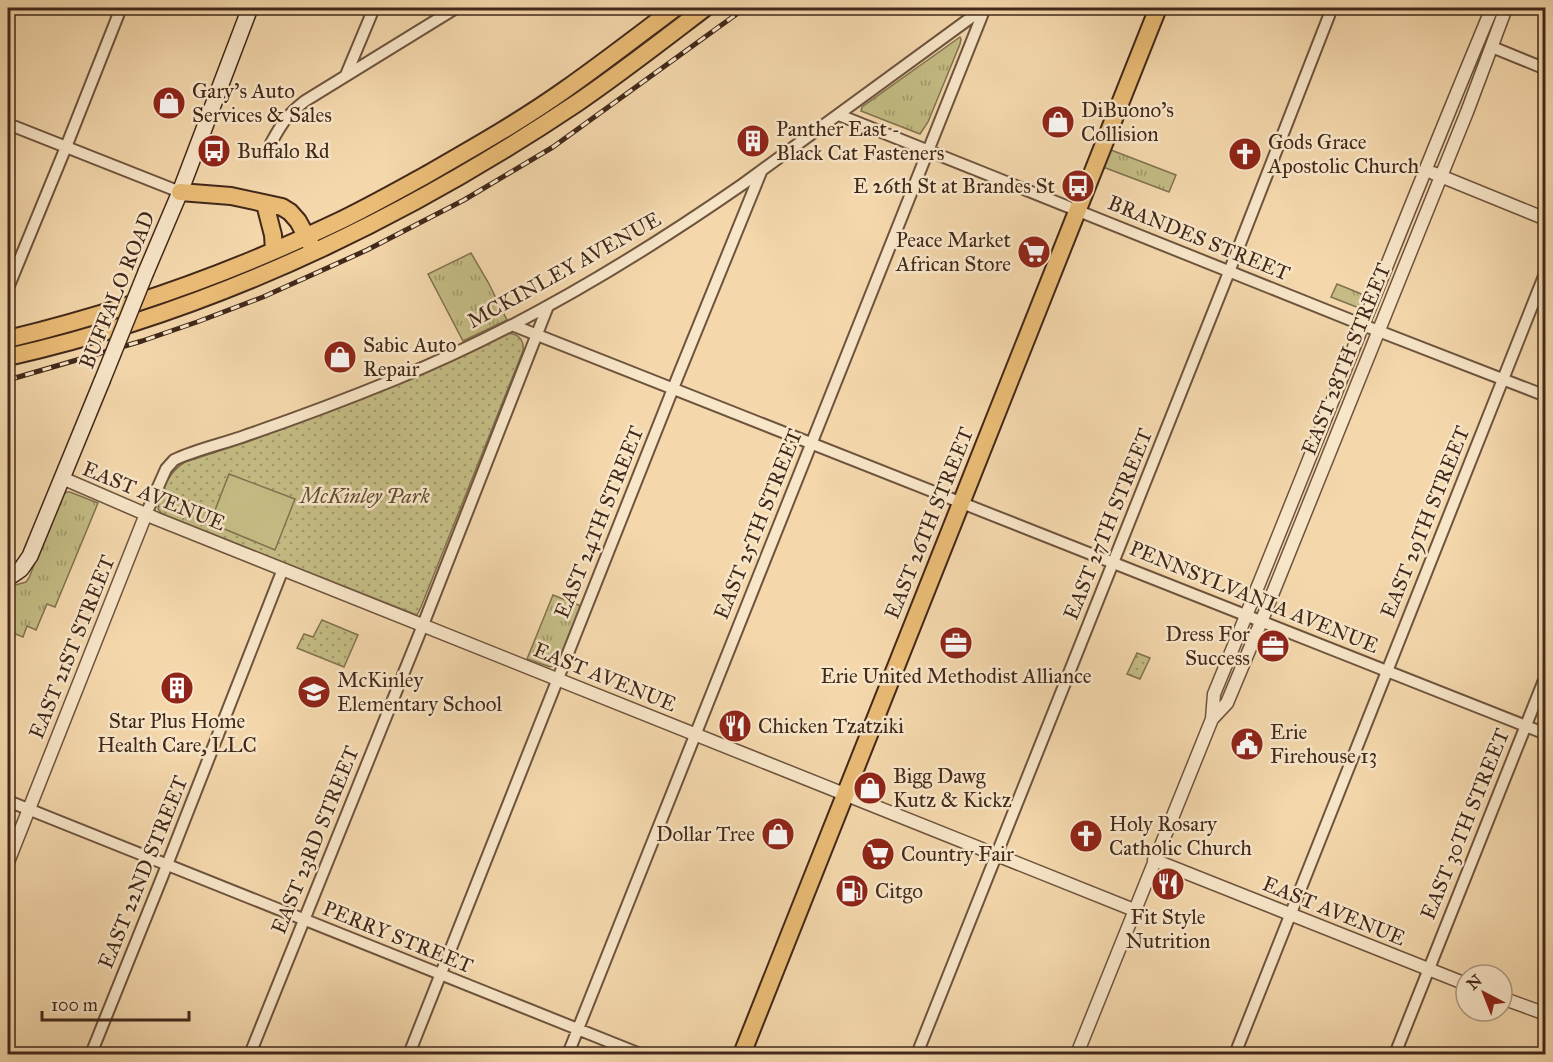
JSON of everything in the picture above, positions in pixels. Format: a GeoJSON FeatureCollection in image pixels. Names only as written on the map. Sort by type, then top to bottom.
{"type":"FeatureCollection","features":[{"type":"Feature","properties":{"kind":"main road","name":"BUFFALO ROAD"},"geometry":{"type":"LineString","coordinates":[[8,578],[21,568],[30,556],[180,192],[250,8]]}},
{"type":"Feature","properties":{"kind":"main road"},"geometry":{"type":"LineString","coordinates":[[8,339],[77,321],[200,280],[307,236],[367,207],[515,122],[589,73],[675,8]]}},
{"type":"Feature","properties":{"kind":"main road"},"geometry":{"type":"LineString","coordinates":[[8,357],[93,335],[212,295],[315,252],[376,222],[423,197],[532,132],[605,83],[705,8]]}},
{"type":"Feature","properties":{"kind":"main road","name":"EAST 26TH STREET"},"geometry":{"type":"LineString","coordinates":[[742,1054],[1158,8]]}},
{"type":"Feature","properties":{"kind":"main road"},"geometry":{"type":"LineString","coordinates":[[180,192],[231,196],[282,207],[290,212],[315,252]]}},
{"type":"Feature","properties":{"kind":"main road"},"geometry":{"type":"LineString","coordinates":[[265,204],[273,235],[274,250]]}},
{"type":"Feature","properties":{"kind":"street"},"geometry":{"type":"LineString","coordinates":[[8,288],[121,8]]}},
{"type":"Feature","properties":{"kind":"street"},"geometry":{"type":"LineString","coordinates":[[346,75],[374,8]]}},
{"type":"Feature","properties":{"kind":"street"},"geometry":{"type":"LineString","coordinates":[[271,143],[283,121],[291,112],[346,75],[456,8]]}},
{"type":"Feature","properties":{"kind":"street","name":"MCKINLEY AVENUE"},"geometry":{"type":"LineString","coordinates":[[146,514],[166,469],[177,458],[303,416],[378,386],[434,362],[548,306],[638,254],[704,212],[985,8]]}},
{"type":"Feature","properties":{"kind":"street","name":"EAST 25TH STREET"},"geometry":{"type":"LineString","coordinates":[[568,1054],[985,8]]}},
{"type":"Feature","properties":{"kind":"street","name":"EAST 27TH STREET"},"geometry":{"type":"LineString","coordinates":[[917,1054],[1332,8]]}},
{"type":"Feature","properties":{"kind":"street","name":"EAST 28TH STREET"},"geometry":{"type":"LineString","coordinates":[[1077,1054],[1212,719],[1214,694],[1424,169],[1492,8]]}},
{"type":"Feature","properties":{"kind":"street","name":"EAST 28TH STREET"},"geometry":{"type":"LineString","coordinates":[[1212,719],[1227,703],[1261,621],[1467,112],[1506,8]]}},
{"type":"Feature","properties":{"kind":"street"},"geometry":{"type":"LineString","coordinates":[[1492,47],[1545,69]]}},
{"type":"Feature","properties":{"kind":"street","name":"BRANDES STREET"},"geometry":{"type":"LineString","coordinates":[[839,115],[1545,396]]}},
{"type":"Feature","properties":{"kind":"street"},"geometry":{"type":"LineString","coordinates":[[8,124],[180,192]]}},
{"type":"Feature","properties":{"kind":"street"},"geometry":{"type":"LineString","coordinates":[[1424,169],[1545,219]]}},
{"type":"Feature","properties":{"kind":"street","name":"EAST 24TH STREET"},"geometry":{"type":"LineString","coordinates":[[409,1054],[673,388],[762,171]]}},
{"type":"Feature","properties":{"kind":"street","name":"EAST 29TH STREET"},"geometry":{"type":"LineString","coordinates":[[1235,1054],[1545,271]]}},
{"type":"Feature","properties":{"kind":"street","name":"EAST 23RD STREET"},"geometry":{"type":"LineString","coordinates":[[250,1054],[548,306]]}},
{"type":"Feature","properties":{"kind":"street","name":"PENNSYLVANIA AVENUE"},"geometry":{"type":"LineString","coordinates":[[512,325],[1545,734]]}},
{"type":"Feature","properties":{"kind":"street","name":"EAST AVENUE"},"geometry":{"type":"LineString","coordinates":[[62,478],[146,514],[1134,910]]}},
{"type":"Feature","properties":{"kind":"street","name":"EAST 21ST STREET"},"geometry":{"type":"LineString","coordinates":[[8,862],[146,514]]}},
{"type":"Feature","properties":{"kind":"street","name":"EAST 22ND STREET"},"geometry":{"type":"LineString","coordinates":[[91,1054],[283,569]]}},
{"type":"Feature","properties":{"kind":"street","name":"EAST 30TH STREET"},"geometry":{"type":"LineString","coordinates":[[1395,1054],[1545,675]]}},
{"type":"Feature","properties":{"kind":"street","name":"PERRY STREET"},"geometry":{"type":"LineString","coordinates":[[8,801],[640,1054]]}},
{"type":"Feature","properties":{"kind":"street","name":"EAST AVENUE"},"geometry":{"type":"LineString","coordinates":[[1154,860],[1454,980]]}},
{"type":"Feature","properties":{"kind":"street"},"geometry":{"type":"LineString","coordinates":[[1514,1002],[1545,1014]]}},
{"type":"Feature","properties":{"kind":"green space"},"geometry":{"type":"Polygon","coordinates":[[[960,37],[960,44],[928,122],[920,134],[861,111],[862,107],[960,37]]]}},
{"type":"Feature","properties":{"kind":"green space"},"geometry":{"type":"Polygon","coordinates":[[[1111,150],[1176,175],[1169,192],[1103,167],[1111,150]]]}},
{"type":"Feature","properties":{"kind":"green space"},"geometry":{"type":"Polygon","coordinates":[[[471,253],[507,320],[463,341],[428,274],[471,253]]]}},
{"type":"Feature","properties":{"kind":"green space"},"geometry":{"type":"Polygon","coordinates":[[[1337,284],[1364,295],[1359,308],[1331,297],[1337,284]]]}},
{"type":"Feature","properties":{"kind":"green space","name":"McKinley Park"},"geometry":{"type":"Polygon","coordinates":[[[509,333],[520,339],[523,351],[417,615],[162,514],[158,509],[166,482],[185,462],[247,442],[408,380],[509,333]]]}},
{"type":"Feature","properties":{"kind":"green space"},"geometry":{"type":"Polygon","coordinates":[[[229,474],[295,499],[275,550],[210,523],[229,474]]]}},
{"type":"Feature","properties":{"kind":"green space"},"geometry":{"type":"Polygon","coordinates":[[[67,492],[98,503],[55,607],[47,604],[36,630],[27,626],[23,637],[8,631],[8,587],[26,582],[29,578],[61,496],[67,492]]]}},
{"type":"Feature","properties":{"kind":"green space"},"geometry":{"type":"Polygon","coordinates":[[[553,595],[581,606],[557,664],[550,667],[527,659],[553,595]]]}},
{"type":"Feature","properties":{"kind":"green space"},"geometry":{"type":"Polygon","coordinates":[[[322,620],[358,635],[344,667],[297,648],[304,634],[313,637],[322,620]]]}},
{"type":"Feature","properties":{"kind":"green space"},"geometry":{"type":"Polygon","coordinates":[[[1137,653],[1150,658],[1140,679],[1127,674],[1137,653]]]}},
{"type":"Feature","properties":{"kind":"railway"},"geometry":{"type":"LineString","coordinates":[[8,380],[142,341],[197,322],[263,297],[367,250],[464,200],[553,147],[745,8]]}},
{"type":"Feature","properties":{"kind":"place","name":"Gary's Auto Services & Sales"},"geometry":{"type":"Point","coordinates":[169,103]}},
{"type":"Feature","properties":{"kind":"place","name":"DiBuono's Collision"},"geometry":{"type":"Point","coordinates":[1058,122]}},
{"type":"Feature","properties":{"kind":"place","name":"Panther East - Black Cat Fasteners"},"geometry":{"type":"Point","coordinates":[753,141]}},
{"type":"Feature","properties":{"kind":"place","name":"Buffalo Rd"},"geometry":{"type":"Point","coordinates":[214,151]}},
{"type":"Feature","properties":{"kind":"place","name":"Gods Grace Apostolic Church"},"geometry":{"type":"Point","coordinates":[1245,154]}},
{"type":"Feature","properties":{"kind":"place","name":"E 26th St at Brandes St"},"geometry":{"type":"Point","coordinates":[1078,186]}},
{"type":"Feature","properties":{"kind":"place","name":"Peace Market African Store"},"geometry":{"type":"Point","coordinates":[1034,252]}},
{"type":"Feature","properties":{"kind":"place","name":"Sabic Auto Repair"},"geometry":{"type":"Point","coordinates":[340,357]}},
{"type":"Feature","properties":{"kind":"place","name":"Erie United Methodist Alliance"},"geometry":{"type":"Point","coordinates":[956,643]}},
{"type":"Feature","properties":{"kind":"place","name":"Dress For Success"},"geometry":{"type":"Point","coordinates":[1273,646]}},
{"type":"Feature","properties":{"kind":"place","name":"Star Plus Home Health Care, LLC"},"geometry":{"type":"Point","coordinates":[177,688]}},
{"type":"Feature","properties":{"kind":"place","name":"McKinley Elementary School"},"geometry":{"type":"Point","coordinates":[314,692]}},
{"type":"Feature","properties":{"kind":"place","name":"Chicken Tzatziki"},"geometry":{"type":"Point","coordinates":[735,726]}},
{"type":"Feature","properties":{"kind":"place","name":"Erie Firehouse 13"},"geometry":{"type":"Point","coordinates":[1247,744]}},
{"type":"Feature","properties":{"kind":"place","name":"Bigg Dawg Kutz & Kickz"},"geometry":{"type":"Point","coordinates":[870,788]}},
{"type":"Feature","properties":{"kind":"place","name":"Dollar Tree"},"geometry":{"type":"Point","coordinates":[778,834]}},
{"type":"Feature","properties":{"kind":"place","name":"Holy Rosary Catholic Church"},"geometry":{"type":"Point","coordinates":[1086,836]}},
{"type":"Feature","properties":{"kind":"place","name":"Country Fair"},"geometry":{"type":"Point","coordinates":[878,854]}},
{"type":"Feature","properties":{"kind":"place","name":"Fit Style Nutrition"},"geometry":{"type":"Point","coordinates":[1168,884]}},
{"type":"Feature","properties":{"kind":"place","name":"Citgo"},"geometry":{"type":"Point","coordinates":[852,891]}}]}
